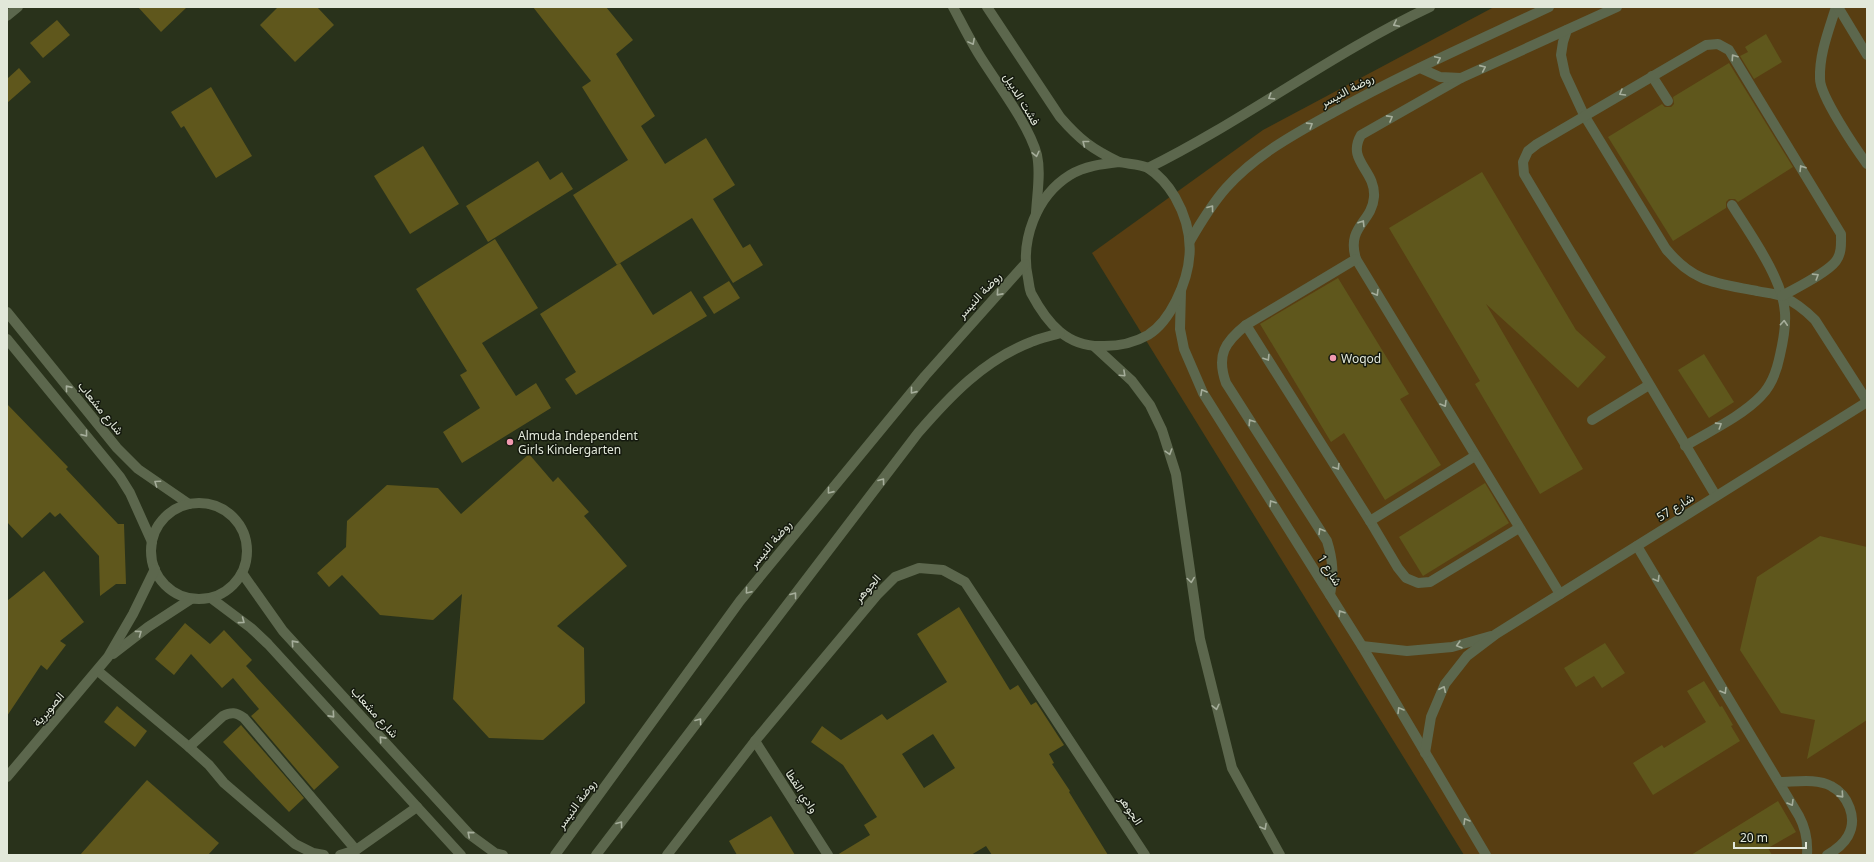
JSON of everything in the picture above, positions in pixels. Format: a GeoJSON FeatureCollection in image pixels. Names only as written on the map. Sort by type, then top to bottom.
{"type":"FeatureCollection","features":[{"type":"Feature","properties":{"kind":"street"},"geometry":{"type":"LineString","coordinates":[[7,16],[18,7]]}},
{"type":"Feature","properties":{"kind":"street","name":"فشت الديبل"},"geometry":{"type":"LineString","coordinates":[[954,7],[977,52],[1032,141],[1037,156],[1038,173],[1036,214]]}},
{"type":"Feature","properties":{"kind":"street","name":"فشت الديبل"},"geometry":{"type":"LineString","coordinates":[[987,7],[1060,117],[1085,144],[1119,162]]}},
{"type":"Feature","properties":{"kind":"street"},"geometry":{"type":"LineString","coordinates":[[1148,168],[1202,140],[1317,68],[1371,37],[1430,7]]}},
{"type":"Feature","properties":{"kind":"street","name":"روضة النيسر"},"geometry":{"type":"LineString","coordinates":[[1190,241],[1206,213],[1226,188],[1249,166],[1274,147],[1367,94],[1549,7]]}},
{"type":"Feature","properties":{"kind":"street"},"geometry":{"type":"LineString","coordinates":[[1560,594],[1356,259],[1353,250],[1353,239],[1369,212],[1374,199],[1374,187],[1370,176],[1356,152],[1357,143],[1361,135],[1461,78],[1617,7]]}},
{"type":"Feature","properties":{"kind":"street"},"geometry":{"type":"LineString","coordinates":[[1837,7],[1867,55]]}},
{"type":"Feature","properties":{"kind":"street"},"geometry":{"type":"LineString","coordinates":[[1837,7],[1823,50],[1820,80],[1825,96],[1867,164]]}},
{"type":"Feature","properties":{"kind":"street"},"geometry":{"type":"LineString","coordinates":[[1567,30],[1561,55],[1564,74],[1584,115],[1674,260],[1704,280],[1782,296],[1795,304],[1815,320],[1867,402]]}},
{"type":"Feature","properties":{"kind":"street"},"geometry":{"type":"LineString","coordinates":[[1716,496],[1524,174],[1523,162],[1528,151],[1584,115],[1706,45],[1718,44],[1729,50],[1835,221],[1841,234],[1841,248],[1835,261],[1824,271],[1782,296]]}},
{"type":"Feature","properties":{"kind":"street"},"geometry":{"type":"LineString","coordinates":[[1420,68],[1440,77],[1461,78]]}},
{"type":"Feature","properties":{"kind":"street"},"geometry":{"type":"LineString","coordinates":[[1652,76],[1668,101]]}},
{"type":"Feature","properties":{"kind":"street"},"geometry":{"type":"LineString","coordinates":[[1119,162],[1148,168],[1169,188],[1184,212],[1190,241],[1189,266],[1181,290],[1169,315],[1148,335],[1123,345],[1095,347],[1077,342],[1060,333],[1042,314],[1030,290],[1025,264],[1027,238],[1036,214],[1050,192],[1070,175],[1093,165],[1119,162]]}},
{"type":"Feature","properties":{"kind":"street"},"geometry":{"type":"LineString","coordinates":[[1685,446],[1750,406],[1762,395],[1772,382],[1778,366],[1784,332],[1785,314],[1782,296],[1771,271],[1732,205]]}},
{"type":"Feature","properties":{"kind":"street"},"geometry":{"type":"LineString","coordinates":[[1330,595],[1334,577],[1332,559],[1327,541],[1226,383],[1222,371],[1222,359],[1225,347],[1232,337],[1246,325],[1356,259]]}},
{"type":"Feature","properties":{"kind":"street","name":"روضة النيسر"},"geometry":{"type":"LineString","coordinates":[[555,855],[740,601],[925,376],[1025,264]]}},
{"type":"Feature","properties":{"kind":"street","name":"شارع 1"},"geometry":{"type":"LineString","coordinates":[[1181,290],[1180,329],[1184,350],[1203,393],[1362,646],[1486,855]]}},
{"type":"Feature","properties":{"kind":"street","name":"شارع مشعاب"},"geometry":{"type":"LineString","coordinates":[[7,312],[116,448],[138,470],[189,504]]}},
{"type":"Feature","properties":{"kind":"street"},"geometry":{"type":"LineString","coordinates":[[1246,325],[1398,568],[1406,578],[1418,583],[1430,582],[1519,528]]}},
{"type":"Feature","properties":{"kind":"street"},"geometry":{"type":"LineString","coordinates":[[596,855],[914,439],[945,402],[964,383],[986,366],[1004,355],[1031,342],[1060,333]]}},
{"type":"Feature","properties":{"kind":"street"},"geometry":{"type":"LineString","coordinates":[[7,339],[120,477],[130,493],[152,542]]}},
{"type":"Feature","properties":{"kind":"street"},"geometry":{"type":"LineString","coordinates":[[1095,347],[1132,382],[1150,405],[1162,430],[1176,474],[1200,640],[1232,768],[1280,855]]}},
{"type":"Feature","properties":{"kind":"street"},"geometry":{"type":"LineString","coordinates":[[1592,420],[1649,385]]}},
{"type":"Feature","properties":{"kind":"street","name":"شارع 57"},"geometry":{"type":"LineString","coordinates":[[1425,753],[1431,717],[1445,684],[1468,656],[1496,634],[1867,402]]}},
{"type":"Feature","properties":{"kind":"street"},"geometry":{"type":"LineString","coordinates":[[1370,521],[1476,456]]}},
{"type":"Feature","properties":{"kind":"street"},"geometry":{"type":"LineString","coordinates":[[202,503],[216,506],[228,512],[238,522],[248,547],[247,561],[242,573],[234,584],[224,593],[211,598],[191,599],[175,593],[163,583],[154,569],[151,556],[152,542],[156,529],[165,518],[176,510],[189,504],[202,503]]}},
{"type":"Feature","properties":{"kind":"street"},"geometry":{"type":"LineString","coordinates":[[1637,546],[1806,829],[1808,842],[1807,855]]}},
{"type":"Feature","properties":{"kind":"street","name":"الجوهر"},"geometry":{"type":"LineString","coordinates":[[667,855],[755,741],[877,594],[895,577],[919,568],[944,570],[965,582],[1145,855]]}},
{"type":"Feature","properties":{"kind":"street","name":"الصويرية"},"geometry":{"type":"LineString","coordinates":[[7,777],[98,671],[108,657],[133,614],[154,569]]}},
{"type":"Feature","properties":{"kind":"street","name":"شارع مشعاب"},"geometry":{"type":"LineString","coordinates":[[242,573],[283,631],[469,834],[495,853],[503,855]]}},
{"type":"Feature","properties":{"kind":"street"},"geometry":{"type":"LineString","coordinates":[[211,598],[251,628],[268,644],[461,855]]}},
{"type":"Feature","properties":{"kind":"street","name":"الصويرية"},"geometry":{"type":"LineString","coordinates":[[108,657],[143,630],[191,599]]}},
{"type":"Feature","properties":{"kind":"street","name":"شارع 57"},"geometry":{"type":"LineString","coordinates":[[1362,646],[1407,651],[1445,648],[1496,634]]}},
{"type":"Feature","properties":{"kind":"street"},"geometry":{"type":"LineString","coordinates":[[98,671],[189,747],[209,765],[224,783],[295,844],[313,853],[324,855]]}},
{"type":"Feature","properties":{"kind":"street"},"geometry":{"type":"LineString","coordinates":[[189,747],[223,716],[230,713],[238,713],[244,718],[356,850]]}},
{"type":"Feature","properties":{"kind":"street","name":"وادي القطا"},"geometry":{"type":"LineString","coordinates":[[755,741],[828,855]]}},
{"type":"Feature","properties":{"kind":"street"},"geometry":{"type":"LineString","coordinates":[[1779,782],[1816,782],[1830,785],[1842,794],[1850,807],[1852,822],[1848,836],[1839,848],[1828,855]]}},
{"type":"Feature","properties":{"kind":"street"},"geometry":{"type":"LineString","coordinates":[[340,855],[356,850],[417,807]]}},
{"type":"Feature","properties":{"kind":"shaded area"},"geometry":{"type":"Polygon","coordinates":[[[1494,7],[1867,7],[1867,855],[1464,855],[1092,253],[1263,130],[1494,7]]]}},
{"type":"Feature","properties":{"kind":"building"},"geometry":{"type":"Polygon","coordinates":[[[138,7],[187,7],[161,32],[138,7]]]}},
{"type":"Feature","properties":{"kind":"building"},"geometry":{"type":"Polygon","coordinates":[[[278,7],[317,7],[334,25],[295,62],[260,25],[278,7]]]}},
{"type":"Feature","properties":{"kind":"building"},"geometry":{"type":"Polygon","coordinates":[[[533,7],[606,7],[633,40],[616,54],[655,116],[641,126],[665,164],[706,138],[735,185],[713,199],[743,248],[750,244],[763,265],[733,283],[692,218],[617,265],[573,195],[628,160],[582,87],[591,81],[533,7]]]}},
{"type":"Feature","properties":{"kind":"building"},"geometry":{"type":"Polygon","coordinates":[[[57,20],[70,35],[43,58],[30,43],[57,20]]]}},
{"type":"Feature","properties":{"kind":"building"},"geometry":{"type":"Polygon","coordinates":[[[1766,34],[1782,62],[1754,79],[1740,56],[1748,52],[1745,47],[1766,34]]]}},
{"type":"Feature","properties":{"kind":"building"},"geometry":{"type":"Polygon","coordinates":[[[1729,63],[1793,167],[1738,202],[1735,199],[1729,199],[1726,202],[1726,208],[1673,241],[1608,137],[1662,104],[1665,107],[1671,107],[1674,104],[1673,97],[1729,63]]]}},
{"type":"Feature","properties":{"kind":"building"},"geometry":{"type":"Polygon","coordinates":[[[19,68],[31,82],[7,103],[7,79],[19,68]]]}},
{"type":"Feature","properties":{"kind":"building"},"geometry":{"type":"Polygon","coordinates":[[[211,87],[252,156],[216,178],[184,126],[181,128],[171,112],[211,87]]]}},
{"type":"Feature","properties":{"kind":"building"},"geometry":{"type":"Polygon","coordinates":[[[423,146],[459,204],[410,234],[374,176],[423,146]]]}},
{"type":"Feature","properties":{"kind":"building"},"geometry":{"type":"Polygon","coordinates":[[[538,161],[550,180],[562,172],[573,189],[488,242],[466,206],[538,161]]]}},
{"type":"Feature","properties":{"kind":"building"},"geometry":{"type":"Polygon","coordinates":[[[1482,172],[1576,330],[1606,357],[1578,388],[1486,304],[1583,469],[1540,494],[1475,384],[1480,381],[1389,228],[1482,172]]]}},
{"type":"Feature","properties":{"kind":"building"},"geometry":{"type":"Polygon","coordinates":[[[495,239],[538,308],[482,343],[516,396],[536,383],[551,408],[462,463],[443,432],[480,408],[460,375],[467,371],[416,289],[495,239]]]}},
{"type":"Feature","properties":{"kind":"building"},"geometry":{"type":"Polygon","coordinates":[[[620,263],[653,315],[691,291],[707,316],[576,395],[565,379],[576,372],[540,314],[620,263]]]}},
{"type":"Feature","properties":{"kind":"building","name":"Woqod"},"geometry":{"type":"Polygon","coordinates":[[[1338,278],[1409,394],[1400,399],[1441,465],[1385,500],[1344,433],[1331,442],[1260,324],[1338,278]]]}},
{"type":"Feature","properties":{"kind":"building"},"geometry":{"type":"Polygon","coordinates":[[[729,281],[740,298],[714,314],[703,297],[729,281]]]}},
{"type":"Feature","properties":{"kind":"building"},"geometry":{"type":"Polygon","coordinates":[[[1704,354],[1734,402],[1709,418],[1678,370],[1704,354]]]}},
{"type":"Feature","properties":{"kind":"building"},"geometry":{"type":"Polygon","coordinates":[[[7,404],[68,467],[66,469],[118,524],[124,524],[126,584],[116,584],[100,596],[99,556],[60,513],[55,517],[50,512],[22,538],[7,522],[7,404]]]}},
{"type":"Feature","properties":{"kind":"building"},"geometry":{"type":"Polygon","coordinates":[[[529,454],[553,482],[558,477],[589,512],[584,516],[627,566],[557,626],[584,648],[585,703],[543,740],[489,738],[453,699],[462,594],[433,620],[380,615],[342,575],[329,587],[317,573],[346,547],[347,521],[387,485],[438,488],[461,514],[529,454]]]}},
{"type":"Feature","properties":{"kind":"building"},"geometry":{"type":"Polygon","coordinates":[[[1485,483],[1509,523],[1423,576],[1399,537],[1485,483]]]}},
{"type":"Feature","properties":{"kind":"building"},"geometry":{"type":"Polygon","coordinates":[[[1820,536],[1867,547],[1867,720],[1807,759],[1815,720],[1781,713],[1740,650],[1757,577],[1820,536]]]}},
{"type":"Feature","properties":{"kind":"building"},"geometry":{"type":"Polygon","coordinates":[[[44,571],[84,622],[60,641],[66,645],[47,670],[41,665],[7,716],[7,601],[44,571]]]}},
{"type":"Feature","properties":{"kind":"building"},"geometry":{"type":"Polygon","coordinates":[[[959,607],[1010,690],[1018,685],[1031,705],[1036,702],[1064,745],[1049,754],[1054,763],[1052,764],[1108,855],[992,855],[986,846],[971,855],[837,855],[870,835],[864,825],[877,817],[843,765],[811,742],[822,726],[841,740],[882,714],[887,720],[947,682],[917,634],[959,607]],[[933,734],[902,754],[924,788],[955,768],[933,734]]]}},
{"type":"Feature","properties":{"kind":"building"},"geometry":{"type":"Polygon","coordinates":[[[185,623],[210,644],[224,630],[252,660],[246,666],[339,767],[314,790],[251,716],[259,709],[233,678],[222,688],[191,654],[174,675],[155,659],[185,623]]]}},
{"type":"Feature","properties":{"kind":"building"},"geometry":{"type":"Polygon","coordinates":[[[1605,643],[1625,673],[1602,688],[1594,676],[1576,687],[1564,668],[1605,643]]]}},
{"type":"Feature","properties":{"kind":"building"},"geometry":{"type":"Polygon","coordinates":[[[1704,681],[1720,707],[1722,706],[1740,741],[1653,795],[1633,763],[1662,745],[1664,748],[1706,722],[1687,691],[1704,681]]]}},
{"type":"Feature","properties":{"kind":"building"},"geometry":{"type":"Polygon","coordinates":[[[117,706],[147,731],[135,747],[104,722],[117,706]]]}},
{"type":"Feature","properties":{"kind":"building"},"geometry":{"type":"Polygon","coordinates":[[[241,725],[304,798],[289,812],[223,742],[241,725]]]}},
{"type":"Feature","properties":{"kind":"building"},"geometry":{"type":"Polygon","coordinates":[[[147,780],[219,843],[208,855],[80,855],[147,780]]]}},
{"type":"Feature","properties":{"kind":"building"},"geometry":{"type":"Polygon","coordinates":[[[1778,801],[1796,832],[1768,848],[1772,855],[1691,855],[1778,801]]]}},
{"type":"Feature","properties":{"kind":"building"},"geometry":{"type":"Polygon","coordinates":[[[771,816],[795,855],[737,855],[729,841],[771,816]]]}},
{"type":"Feature","properties":{"kind":"place","name":"Woqod"},"geometry":{"type":"Point","coordinates":[1333,358]}},
{"type":"Feature","properties":{"kind":"place","name":"Almuda Independent Girls Kindergarten"},"geometry":{"type":"Point","coordinates":[510,442]}}]}
